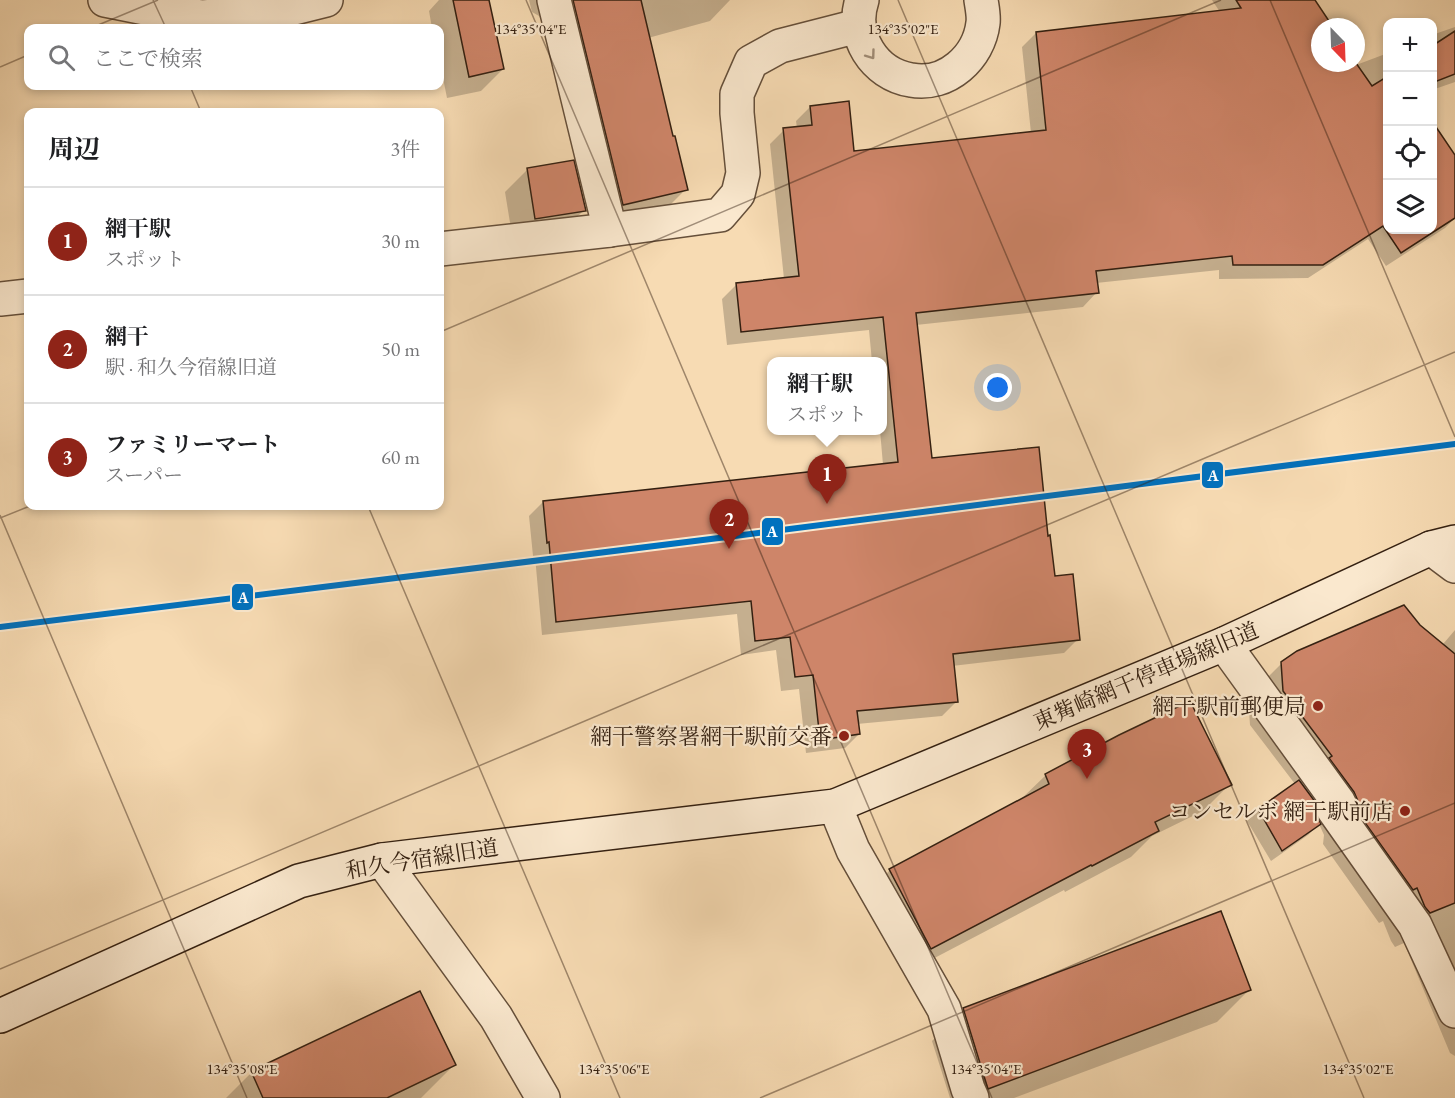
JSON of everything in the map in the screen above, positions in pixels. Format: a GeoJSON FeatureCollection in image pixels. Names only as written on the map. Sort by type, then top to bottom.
{"type":"FeatureCollection","features":[{"type":"Feature","properties":{"kind":"street"},"geometry":{"type":"LineString","coordinates":[[105,0],[202,17],[286,10],[326,0]]}},
{"type":"Feature","properties":{"kind":"street"},"geometry":{"type":"LineString","coordinates":[[554,0],[610,230]]}},
{"type":"Feature","properties":{"kind":"street"},"geometry":{"type":"LineString","coordinates":[[444,249],[720,215],[738,194],[743,173],[736,113],[737,94],[751,62],[780,46],[860,13],[864,45],[876,63],[893,74],[912,81],[933,80],[953,72],[969,59],[979,41],[984,21],[981,0],[988,0]]}},
{"type":"Feature","properties":{"kind":"street"},"geometry":{"type":"LineString","coordinates":[[0,299],[24,296]]}},
{"type":"Feature","properties":{"kind":"street","name":"東觜崎網干停車場線旧道"},"geometry":{"type":"LineString","coordinates":[[835,806],[1447,552]]}},
{"type":"Feature","properties":{"kind":"street"},"geometry":{"type":"LineString","coordinates":[[1224,644],[1339,803],[1333,809],[1416,925],[1455,1011]]}},
{"type":"Feature","properties":{"kind":"street"},"geometry":{"type":"LineString","coordinates":[[835,806],[853,850],[944,1009],[972,1098]]}},
{"type":"Feature","properties":{"kind":"street","name":"和久今宿線旧道"},"geometry":{"type":"LineString","coordinates":[[0,1016],[299,881],[382,860],[835,806]]}},
{"type":"Feature","properties":{"kind":"street"},"geometry":{"type":"LineString","coordinates":[[382,860],[496,1017],[543,1098]]}},
{"type":"Feature","properties":{"kind":"building"},"geometry":{"type":"Polygon","coordinates":[[[453,0],[489,0],[504,69],[469,77],[453,0]]]}},
{"type":"Feature","properties":{"kind":"building"},"geometry":{"type":"Polygon","coordinates":[[[573,0],[641,0],[688,190],[623,205],[573,0]]]}},
{"type":"Feature","properties":{"kind":"building"},"geometry":{"type":"Polygon","coordinates":[[[1236,0],[1315,0],[1327,18],[1311,18],[1311,72],[1362,72],[1372,86],[1383,79],[1383,226],[1323,265],[1233,265],[1232,256],[1096,271],[1099,293],[916,313],[932,458],[1039,447],[1048,536],[1050,535],[1055,576],[1073,574],[1080,640],[953,654],[958,702],[857,711],[860,734],[820,740],[813,675],[795,677],[790,637],[755,641],[751,601],[556,622],[543,501],[898,462],[883,317],[741,332],[736,283],[799,276],[783,128],[812,125],[810,106],[849,101],[854,151],[1046,130],[1036,32],[1241,8],[1236,0]]]}},
{"type":"Feature","properties":{"kind":"building"},"geometry":{"type":"Polygon","coordinates":[[[1455,31],[1455,74],[1437,81],[1437,72],[1437,43],[1455,31]]]}},
{"type":"Feature","properties":{"kind":"building"},"geometry":{"type":"Polygon","coordinates":[[[1437,128],[1455,155],[1455,218],[1437,230],[1437,128]]]}},
{"type":"Feature","properties":{"kind":"building"},"geometry":{"type":"Polygon","coordinates":[[[574,160],[586,211],[535,219],[527,168],[574,160]]]}},
{"type":"Feature","properties":{"kind":"building"},"geometry":{"type":"Polygon","coordinates":[[[1388,234],[1430,234],[1401,253],[1388,234]]]}},
{"type":"Feature","properties":{"kind":"building"},"geometry":{"type":"Polygon","coordinates":[[[1404,605],[1420,625],[1455,654],[1455,903],[1430,913],[1417,888],[1413,890],[1356,810],[1358,801],[1354,792],[1329,758],[1332,756],[1283,691],[1281,662],[1297,651],[1404,605]]]}},
{"type":"Feature","properties":{"kind":"building"},"geometry":{"type":"Polygon","coordinates":[[[1190,701],[1232,785],[1155,822],[1159,831],[931,949],[889,869],[1049,784],[1045,774],[1190,701]]]}},
{"type":"Feature","properties":{"kind":"building"},"geometry":{"type":"Polygon","coordinates":[[[1299,780],[1316,803],[1315,812],[1321,824],[1282,851],[1258,809],[1299,780]]]}},
{"type":"Feature","properties":{"kind":"building"},"geometry":{"type":"Polygon","coordinates":[[[1221,911],[1251,990],[988,1089],[963,1008],[1221,911]]]}},
{"type":"Feature","properties":{"kind":"building"},"geometry":{"type":"Polygon","coordinates":[[[420,991],[456,1065],[387,1098],[263,1098],[251,1071],[420,991]]]}},
{"type":"Feature","properties":{"kind":"transit line","name":"A"},"geometry":{"type":"LineString","coordinates":[[0,627],[1455,444]]}},
{"type":"Feature","properties":{"kind":"place","name":"網干駅"},"geometry":{"type":"Point","coordinates":[827,504]}},
{"type":"Feature","properties":{"kind":"place","name":"網干"},"geometry":{"type":"Point","coordinates":[729,549]}},
{"type":"Feature","properties":{"kind":"place","name":"網干駅前郵便局"},"geometry":{"type":"Point","coordinates":[1318,706]}},
{"type":"Feature","properties":{"kind":"place","name":"網干警察署網干駅前交番"},"geometry":{"type":"Point","coordinates":[844,736]}},
{"type":"Feature","properties":{"kind":"place","name":"ファミリーマート"},"geometry":{"type":"Point","coordinates":[1087,779]}},
{"type":"Feature","properties":{"kind":"place","name":"コンセルボ 網干駅前店"},"geometry":{"type":"Point","coordinates":[1405,811]}}]}
